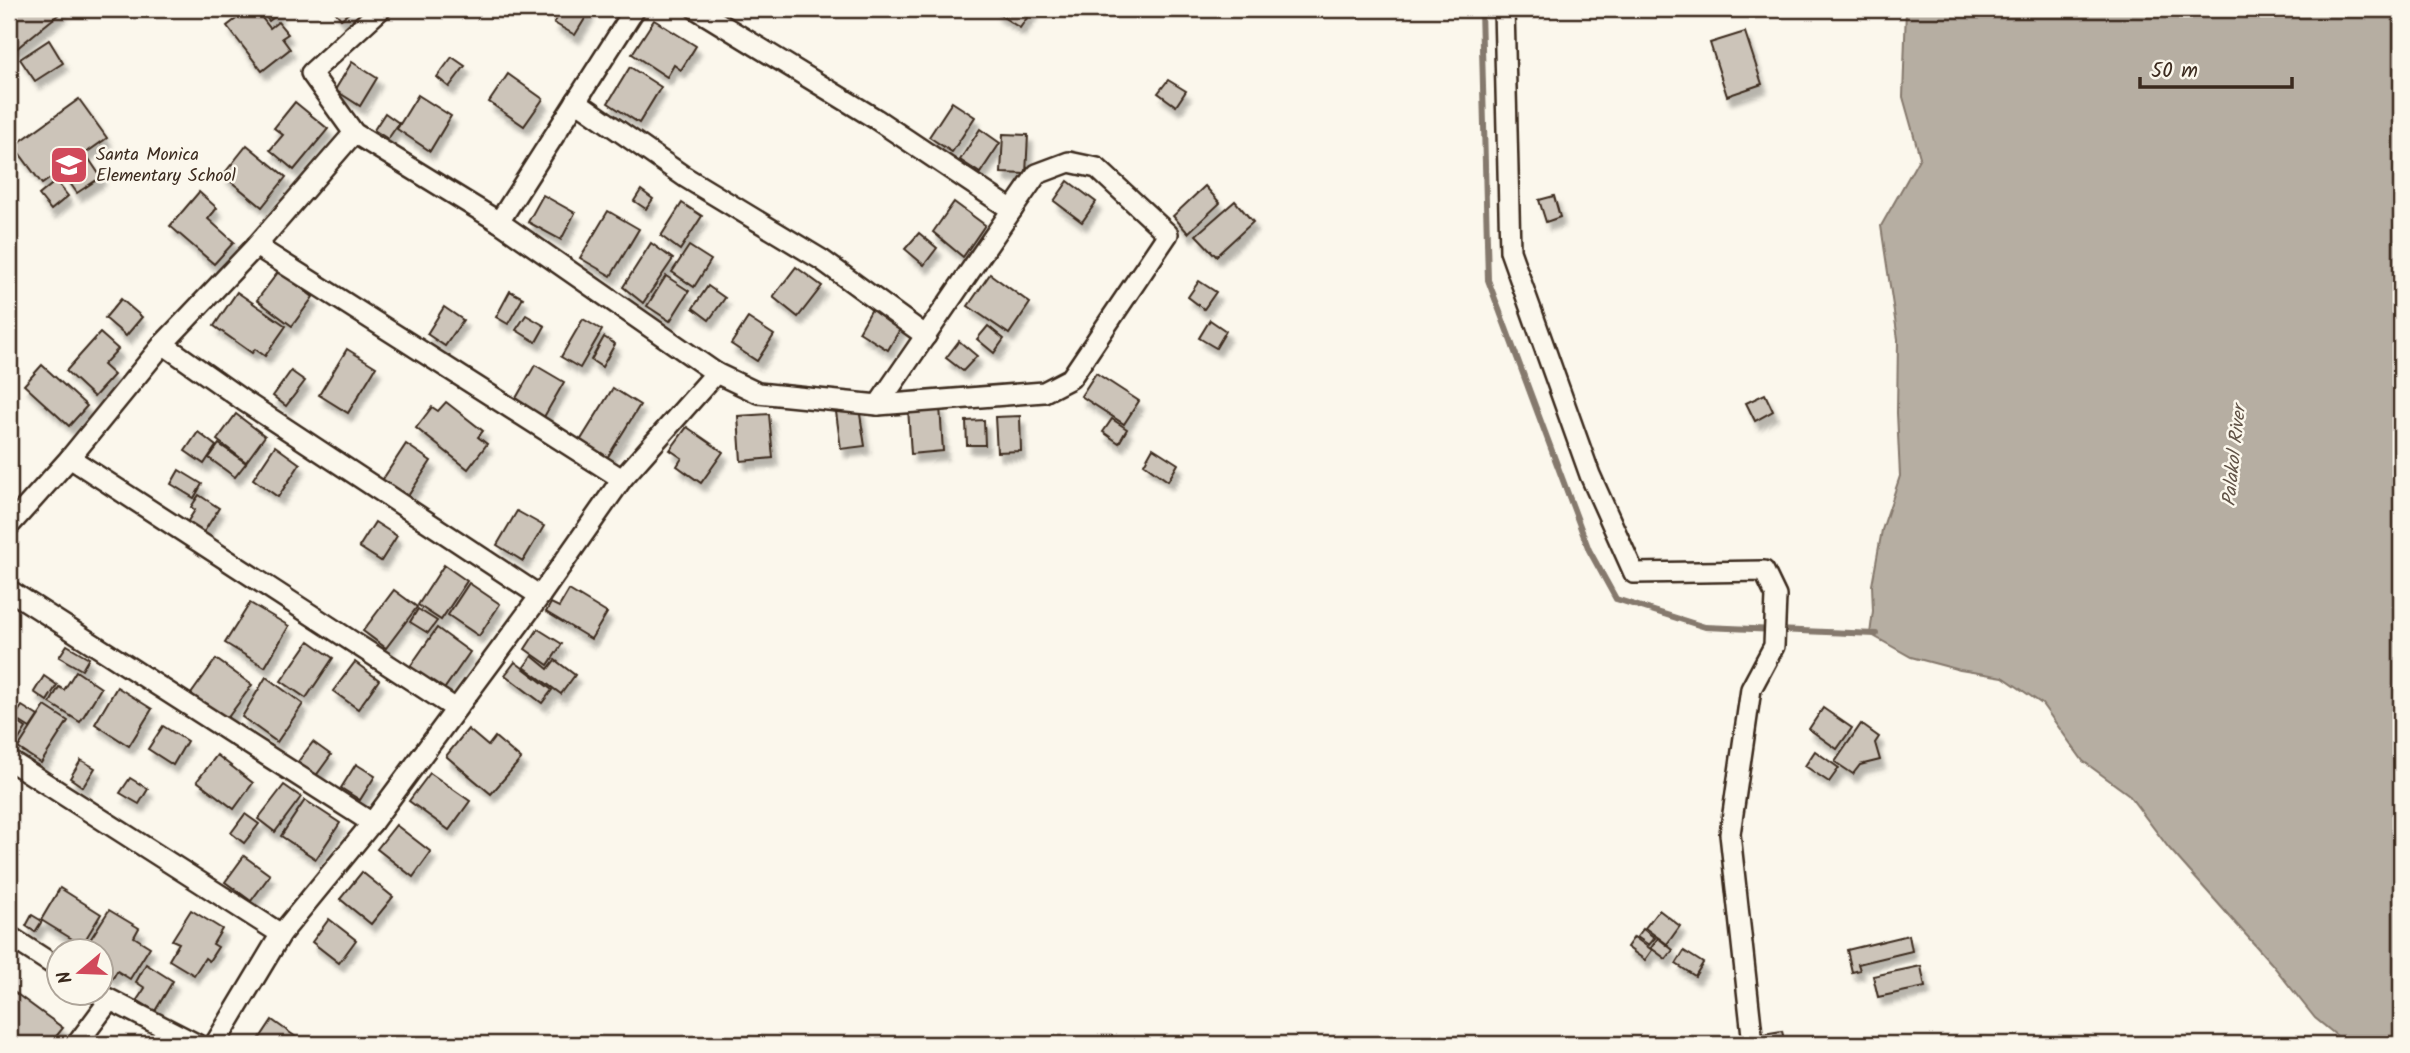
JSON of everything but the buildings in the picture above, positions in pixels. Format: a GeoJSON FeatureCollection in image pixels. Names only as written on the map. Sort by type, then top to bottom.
{"type":"FeatureCollection","features":[{"type":"Feature","properties":{"kind":"street"},"geometry":{"type":"LineString","coordinates":[[381,9],[311,73],[354,133],[499,222],[716,373],[758,393],[878,405],[1044,392],[1071,378],[1167,234],[1097,168],[1069,162],[1037,174],[878,405]]}},
{"type":"Feature","properties":{"kind":"street"},"geometry":{"type":"LineString","coordinates":[[499,222],[635,9]]}},
{"type":"Feature","properties":{"kind":"street"},"geometry":{"type":"LineString","coordinates":[[696,9],[876,119],[1012,210]]}},
{"type":"Feature","properties":{"kind":"street"},"geometry":{"type":"LineString","coordinates":[[1504,9],[1510,251],[1590,475],[1634,572],[1764,570],[1776,596],[1774,646],[1751,689],[1730,834],[1753,1044]]}},
{"type":"Feature","properties":{"kind":"street"},"geometry":{"type":"LineString","coordinates":[[576,101],[685,177],[821,260],[926,336]]}},
{"type":"Feature","properties":{"kind":"street"},"geometry":{"type":"LineString","coordinates":[[9,526],[70,458],[163,344],[256,246],[354,133]]}},
{"type":"Feature","properties":{"kind":"street"},"geometry":{"type":"LineString","coordinates":[[256,246],[622,479]]}},
{"type":"Feature","properties":{"kind":"street"},"geometry":{"type":"LineString","coordinates":[[163,344],[244,401],[540,596]]}},
{"type":"Feature","properties":{"kind":"street"},"geometry":{"type":"LineString","coordinates":[[215,1044],[281,934],[372,823],[540,596],[622,479],[716,373]]}},
{"type":"Feature","properties":{"kind":"street"},"geometry":{"type":"LineString","coordinates":[[70,458],[456,709]]}},
{"type":"Feature","properties":{"kind":"street"},"geometry":{"type":"LineString","coordinates":[[9,590],[372,823]]}},
{"type":"Feature","properties":{"kind":"street"},"geometry":{"type":"LineString","coordinates":[[9,760],[281,934]]}},
{"type":"Feature","properties":{"kind":"street"},"geometry":{"type":"LineString","coordinates":[[9,936],[46,960]]}},
{"type":"Feature","properties":{"kind":"street"},"geometry":{"type":"LineString","coordinates":[[116,1004],[196,1044]]}},
{"type":"Feature","properties":{"kind":"street"},"geometry":{"type":"LineString","coordinates":[[77,1044],[97,1007]]}},
{"type":"Feature","properties":{"kind":"water","name":"Palakol River"},"geometry":{"type":"Polygon","coordinates":[[[1906,9],[2401,9],[2401,1044],[2347,1044],[2315,1018],[2271,963],[2168,847],[2128,794],[2083,761],[2042,704],[2003,677],[1960,670],[1911,657],[1870,634],[1872,585],[1882,530],[1900,476],[1898,339],[1881,226],[1920,157],[1903,97],[1906,9]]]}},
{"type":"Feature","properties":{"kind":"waterway"},"geometry":{"type":"LineString","coordinates":[[1481,9],[1488,280],[1589,550],[1616,599],[1705,627],[1876,634]]}},
{"type":"Feature","properties":{"kind":"place","name":"Santa Monica Elementary School"},"geometry":{"type":"Point","coordinates":[69,165]}}]}
